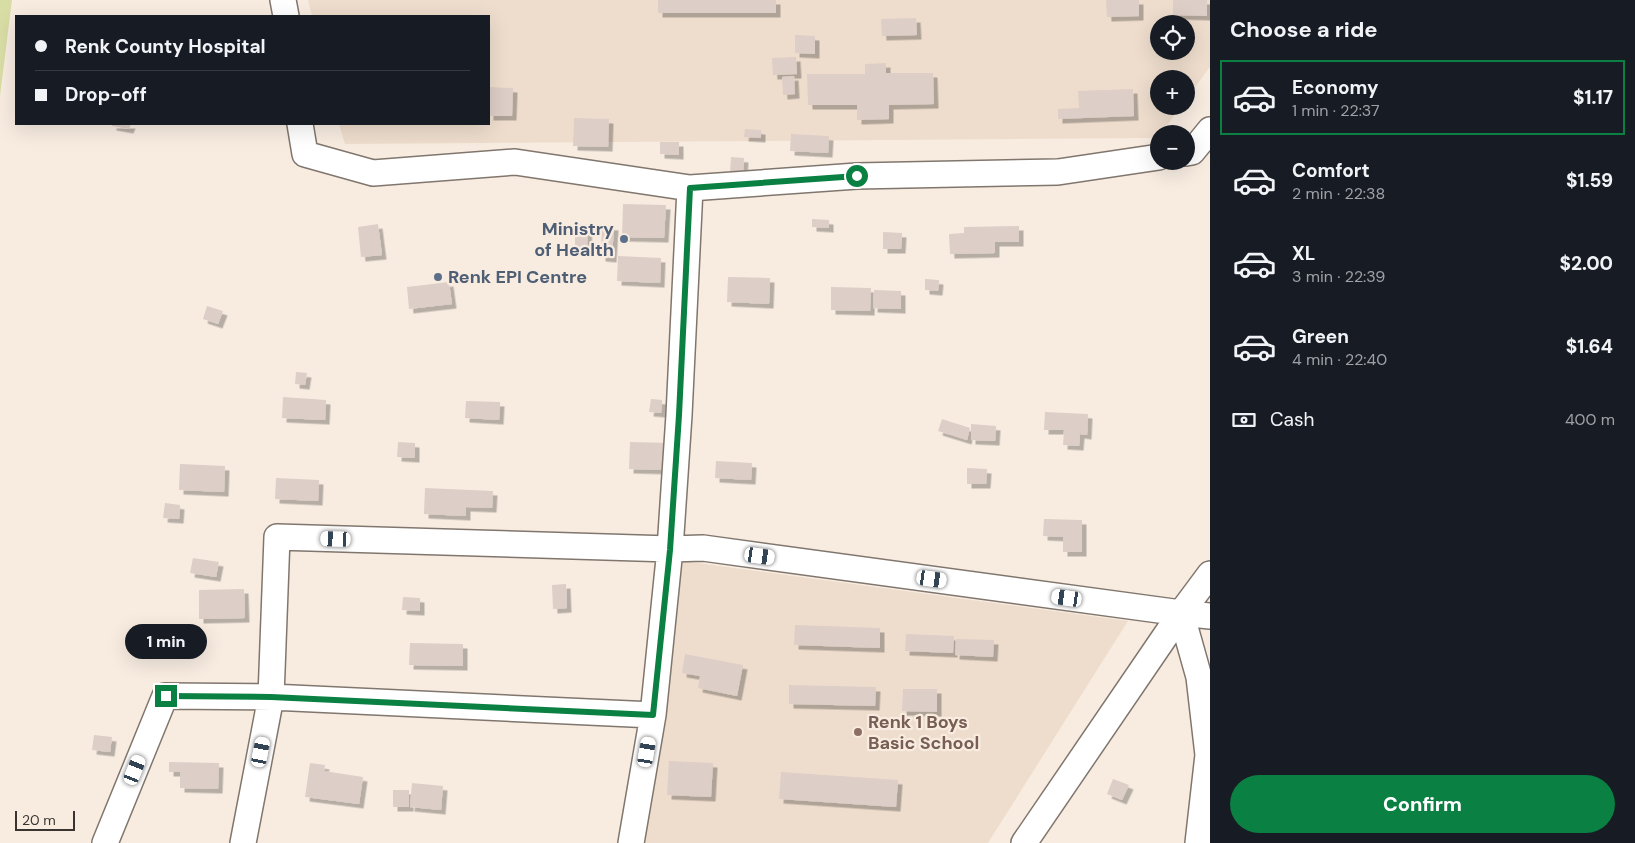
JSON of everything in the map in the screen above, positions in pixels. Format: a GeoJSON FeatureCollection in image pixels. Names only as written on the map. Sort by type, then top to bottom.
{"type":"FeatureCollection","features":[{"type":"Feature","properties":{"kind":"street"},"geometry":{"type":"LineString","coordinates":[[283,0],[286,15]]}},
{"type":"Feature","properties":{"kind":"street"},"geometry":{"type":"LineString","coordinates":[[300,125],[304,154],[373,173],[516,162],[690,188],[857,176],[1058,172],[1150,158]]}},
{"type":"Feature","properties":{"kind":"street"},"geometry":{"type":"LineString","coordinates":[[1195,148],[1210,130]]}},
{"type":"Feature","properties":{"kind":"street"},"geometry":{"type":"LineString","coordinates":[[631,843],[653,715],[670,550],[679,415],[690,188]]}},
{"type":"Feature","properties":{"kind":"street"},"geometry":{"type":"LineString","coordinates":[[243,843],[271,697],[277,537],[670,550],[703,548],[1210,616]]}},
{"type":"Feature","properties":{"kind":"street"},"geometry":{"type":"LineString","coordinates":[[1024,843],[1210,574]]}},
{"type":"Feature","properties":{"kind":"street"},"geometry":{"type":"LineString","coordinates":[[1182,613],[1199,677],[1208,755],[1198,843]]}},
{"type":"Feature","properties":{"kind":"street"},"geometry":{"type":"LineString","coordinates":[[105,843],[166,696],[271,697],[653,715]]}},
{"type":"Feature","properties":{"kind":"shaded area"},"geometry":{"type":"Polygon","coordinates":[[[308,0],[1210,0],[1210,67],[1195,87],[1195,70],[1150,70],[1150,115],[1175,115],[1167,125],[1150,125],[1150,138],[345,144],[339,125],[490,125],[490,15],[312,15],[308,0]]]}},
{"type":"Feature","properties":{"kind":"shaded area","name":"Renk 1 Boys Basic School"},"geometry":{"type":"Polygon","coordinates":[[[683,561],[1128,621],[988,843],[641,843],[683,561]]]}},
{"type":"Feature","properties":{"kind":"green space"},"geometry":{"type":"Polygon","coordinates":[[[0,0],[12,0],[0,96],[0,0]]]}},
{"type":"Feature","properties":{"kind":"building"},"geometry":{"type":"Polygon","coordinates":[[[658,0],[776,0],[776,13],[658,13],[658,0]]]}},
{"type":"Feature","properties":{"kind":"building"},"geometry":{"type":"Polygon","coordinates":[[[1106,0],[1139,0],[1139,16],[1107,17],[1106,0]]]}},
{"type":"Feature","properties":{"kind":"building"},"geometry":{"type":"Polygon","coordinates":[[[1173,0],[1207,0],[1207,16],[1173,15],[1173,0]]]}},
{"type":"Feature","properties":{"kind":"building"},"geometry":{"type":"Polygon","coordinates":[[[916,18],[917,35],[882,36],[881,19],[916,18]]]}},
{"type":"Feature","properties":{"kind":"building"},"geometry":{"type":"Polygon","coordinates":[[[795,35],[815,36],[815,54],[795,53],[795,35]]]}},
{"type":"Feature","properties":{"kind":"building"},"geometry":{"type":"Polygon","coordinates":[[[796,57],[797,74],[773,75],[772,58],[796,57]]]}},
{"type":"Feature","properties":{"kind":"building"},"geometry":{"type":"Polygon","coordinates":[[[886,63],[886,73],[933,73],[934,104],[889,105],[889,119],[857,120],[857,105],[808,105],[807,74],[865,74],[865,64],[886,63]]]}},
{"type":"Feature","properties":{"kind":"building"},"geometry":{"type":"Polygon","coordinates":[[[794,76],[795,94],[783,95],[782,77],[794,76]]]}},
{"type":"Feature","properties":{"kind":"building"},"geometry":{"type":"Polygon","coordinates":[[[490,87],[513,88],[512,116],[490,116],[490,87]]]}},
{"type":"Feature","properties":{"kind":"building"},"geometry":{"type":"Polygon","coordinates":[[[1133,89],[1134,116],[1058,119],[1058,109],[1079,108],[1078,91],[1133,89]]]}},
{"type":"Feature","properties":{"kind":"building"},"geometry":{"type":"Polygon","coordinates":[[[574,118],[609,119],[608,147],[573,146],[574,118]]]}},
{"type":"Feature","properties":{"kind":"building"},"geometry":{"type":"Polygon","coordinates":[[[112,125],[131,125],[129,129],[112,125]]]}},
{"type":"Feature","properties":{"kind":"building"},"geometry":{"type":"Polygon","coordinates":[[[745,129],[761,130],[761,138],[744,137],[745,129]]]}},
{"type":"Feature","properties":{"kind":"building"},"geometry":{"type":"Polygon","coordinates":[[[791,134],[829,136],[828,153],[790,151],[791,134]]]}},
{"type":"Feature","properties":{"kind":"building"},"geometry":{"type":"Polygon","coordinates":[[[660,142],[679,142],[679,155],[660,154],[660,142]]]}},
{"type":"Feature","properties":{"kind":"building"},"geometry":{"type":"Polygon","coordinates":[[[731,157],[744,158],[743,173],[730,173],[731,157]]]}},
{"type":"Feature","properties":{"kind":"building"},"geometry":{"type":"Polygon","coordinates":[[[623,204],[666,205],[664,238],[622,237],[623,204]]]}},
{"type":"Feature","properties":{"kind":"building"},"geometry":{"type":"Polygon","coordinates":[[[812,219],[829,220],[829,228],[812,227],[812,219]]]}},
{"type":"Feature","properties":{"kind":"building"},"geometry":{"type":"Polygon","coordinates":[[[378,224],[382,255],[361,257],[358,227],[378,224]]]}},
{"type":"Feature","properties":{"kind":"building"},"geometry":{"type":"Polygon","coordinates":[[[575,224],[588,224],[587,248],[575,248],[575,224]]]}},
{"type":"Feature","properties":{"kind":"building"},"geometry":{"type":"Polygon","coordinates":[[[602,225],[614,226],[612,258],[601,257],[602,225]]]}},
{"type":"Feature","properties":{"kind":"building"},"geometry":{"type":"Polygon","coordinates":[[[1019,226],[1019,242],[995,242],[995,253],[950,254],[949,234],[964,233],[964,227],[1019,226]]]}},
{"type":"Feature","properties":{"kind":"building"},"geometry":{"type":"Polygon","coordinates":[[[883,232],[902,233],[901,249],[883,249],[883,232]]]}},
{"type":"Feature","properties":{"kind":"building"},"geometry":{"type":"Polygon","coordinates":[[[618,256],[661,258],[660,283],[617,281],[618,256]]]}},
{"type":"Feature","properties":{"kind":"building"},"geometry":{"type":"Polygon","coordinates":[[[728,277],[770,278],[769,304],[727,302],[728,277]]]}},
{"type":"Feature","properties":{"kind":"building"},"geometry":{"type":"Polygon","coordinates":[[[925,279],[939,280],[938,291],[925,290],[925,279]]]}},
{"type":"Feature","properties":{"kind":"building"},"geometry":{"type":"Polygon","coordinates":[[[449,282],[452,304],[409,309],[407,287],[449,282]]]}},
{"type":"Feature","properties":{"kind":"building"},"geometry":{"type":"Polygon","coordinates":[[[831,287],[871,288],[870,311],[831,310],[831,287]]]}},
{"type":"Feature","properties":{"kind":"building"},"geometry":{"type":"Polygon","coordinates":[[[874,290],[901,291],[901,309],[873,308],[874,290]]]}},
{"type":"Feature","properties":{"kind":"building"},"geometry":{"type":"Polygon","coordinates":[[[207,306],[223,311],[218,324],[203,319],[207,306]]]}},
{"type":"Feature","properties":{"kind":"building"},"geometry":{"type":"Polygon","coordinates":[[[296,372],[307,373],[305,385],[295,384],[296,372]]]}},
{"type":"Feature","properties":{"kind":"building"},"geometry":{"type":"Polygon","coordinates":[[[283,397],[326,400],[325,420],[282,418],[283,397]]]}},
{"type":"Feature","properties":{"kind":"building"},"geometry":{"type":"Polygon","coordinates":[[[651,399],[662,400],[661,413],[649,412],[651,399]]]}},
{"type":"Feature","properties":{"kind":"building"},"geometry":{"type":"Polygon","coordinates":[[[466,401],[500,402],[499,420],[465,418],[466,401]]]}},
{"type":"Feature","properties":{"kind":"building"},"geometry":{"type":"Polygon","coordinates":[[[1045,412],[1088,414],[1087,435],[1080,434],[1079,446],[1063,445],[1064,430],[1044,430],[1045,412]]]}},
{"type":"Feature","properties":{"kind":"building"},"geometry":{"type":"Polygon","coordinates":[[[942,419],[970,428],[967,440],[938,431],[942,419]]]}},
{"type":"Feature","properties":{"kind":"building"},"geometry":{"type":"Polygon","coordinates":[[[971,424],[996,426],[995,441],[971,440],[971,424]]]}},
{"type":"Feature","properties":{"kind":"building"},"geometry":{"type":"Polygon","coordinates":[[[398,442],[415,443],[415,458],[397,457],[398,442]]]}},
{"type":"Feature","properties":{"kind":"building"},"geometry":{"type":"Polygon","coordinates":[[[630,442],[670,443],[669,470],[629,469],[630,442]]]}},
{"type":"Feature","properties":{"kind":"building"},"geometry":{"type":"Polygon","coordinates":[[[716,461],[752,463],[751,480],[715,478],[716,461]]]}},
{"type":"Feature","properties":{"kind":"building"},"geometry":{"type":"Polygon","coordinates":[[[180,464],[225,466],[224,492],[179,490],[180,464]]]}},
{"type":"Feature","properties":{"kind":"building"},"geometry":{"type":"Polygon","coordinates":[[[967,468],[987,469],[986,484],[967,484],[967,468]]]}},
{"type":"Feature","properties":{"kind":"building"},"geometry":{"type":"Polygon","coordinates":[[[276,478],[319,480],[318,501],[275,499],[276,478]]]}},
{"type":"Feature","properties":{"kind":"building"},"geometry":{"type":"Polygon","coordinates":[[[425,488],[493,491],[492,508],[466,507],[466,516],[424,514],[425,488]]]}},
{"type":"Feature","properties":{"kind":"building"},"geometry":{"type":"Polygon","coordinates":[[[165,503],[180,505],[179,519],[163,518],[165,503]]]}},
{"type":"Feature","properties":{"kind":"building"},"geometry":{"type":"Polygon","coordinates":[[[1044,519],[1082,520],[1082,552],[1063,552],[1063,537],[1043,536],[1044,519]]]}},
{"type":"Feature","properties":{"kind":"building"},"geometry":{"type":"Polygon","coordinates":[[[193,558],[219,562],[216,577],[190,573],[193,558]]]}},
{"type":"Feature","properties":{"kind":"building"},"geometry":{"type":"Polygon","coordinates":[[[566,584],[567,608],[553,609],[552,585],[566,584]]]}},
{"type":"Feature","properties":{"kind":"building"},"geometry":{"type":"Polygon","coordinates":[[[244,589],[245,618],[199,619],[199,590],[244,589]]]}},
{"type":"Feature","properties":{"kind":"building"},"geometry":{"type":"Polygon","coordinates":[[[403,597],[420,598],[420,611],[402,610],[403,597]]]}},
{"type":"Feature","properties":{"kind":"building"},"geometry":{"type":"Polygon","coordinates":[[[795,625],[880,628],[880,648],[794,645],[795,625]]]}},
{"type":"Feature","properties":{"kind":"building"},"geometry":{"type":"Polygon","coordinates":[[[906,634],[954,636],[953,653],[905,651],[906,634]]]}},
{"type":"Feature","properties":{"kind":"building"},"geometry":{"type":"Polygon","coordinates":[[[956,639],[994,640],[993,657],[955,655],[956,639]]]}},
{"type":"Feature","properties":{"kind":"building"},"geometry":{"type":"Polygon","coordinates":[[[410,643],[463,644],[463,666],[409,665],[410,643]]]}},
{"type":"Feature","properties":{"kind":"building"},"geometry":{"type":"Polygon","coordinates":[[[685,654],[743,665],[737,696],[698,688],[700,676],[682,673],[685,654]]]}},
{"type":"Feature","properties":{"kind":"building"},"geometry":{"type":"Polygon","coordinates":[[[789,685],[876,687],[875,706],[789,704],[789,685]]]}},
{"type":"Feature","properties":{"kind":"building"},"geometry":{"type":"Polygon","coordinates":[[[903,689],[937,689],[937,712],[902,711],[903,689]]]}},
{"type":"Feature","properties":{"kind":"building"},"geometry":{"type":"Polygon","coordinates":[[[94,735],[112,737],[110,752],[92,750],[94,735]]]}},
{"type":"Feature","properties":{"kind":"building"},"geometry":{"type":"Polygon","coordinates":[[[669,761],[713,763],[711,797],[667,795],[669,761]]]}},
{"type":"Feature","properties":{"kind":"building"},"geometry":{"type":"Polygon","coordinates":[[[169,762],[219,763],[218,789],[180,788],[180,772],[169,772],[169,762]]]}},
{"type":"Feature","properties":{"kind":"building"},"geometry":{"type":"Polygon","coordinates":[[[310,763],[325,765],[324,771],[363,777],[359,804],[305,797],[310,763]]]}},
{"type":"Feature","properties":{"kind":"building"},"geometry":{"type":"Polygon","coordinates":[[[781,772],[898,780],[896,807],[779,799],[781,772]]]}},
{"type":"Feature","properties":{"kind":"building"},"geometry":{"type":"Polygon","coordinates":[[[1113,779],[1129,785],[1122,800],[1107,794],[1113,779]]]}},
{"type":"Feature","properties":{"kind":"building"},"geometry":{"type":"Polygon","coordinates":[[[412,783],[443,786],[441,810],[410,807],[412,783]]]}},
{"type":"Feature","properties":{"kind":"building"},"geometry":{"type":"Polygon","coordinates":[[[393,790],[409,790],[409,807],[393,807],[393,790]]]}},
{"type":"Feature","properties":{"kind":"place","name":"Ministry of Health"},"geometry":{"type":"Point","coordinates":[624,239]}},
{"type":"Feature","properties":{"kind":"place","name":"Renk EPI Centre"},"geometry":{"type":"Point","coordinates":[438,277]}},
{"type":"Feature","properties":{"kind":"place","name":"Renk 1 Boys Basic School"},"geometry":{"type":"Point","coordinates":[858,732]}},
{"type":"Feature","properties":{"kind":"route"},"geometry":{"type":"LineString","coordinates":[[166,696],[271,697],[653,715],[670,550],[679,415],[690,188],[857,176]]}}]}
